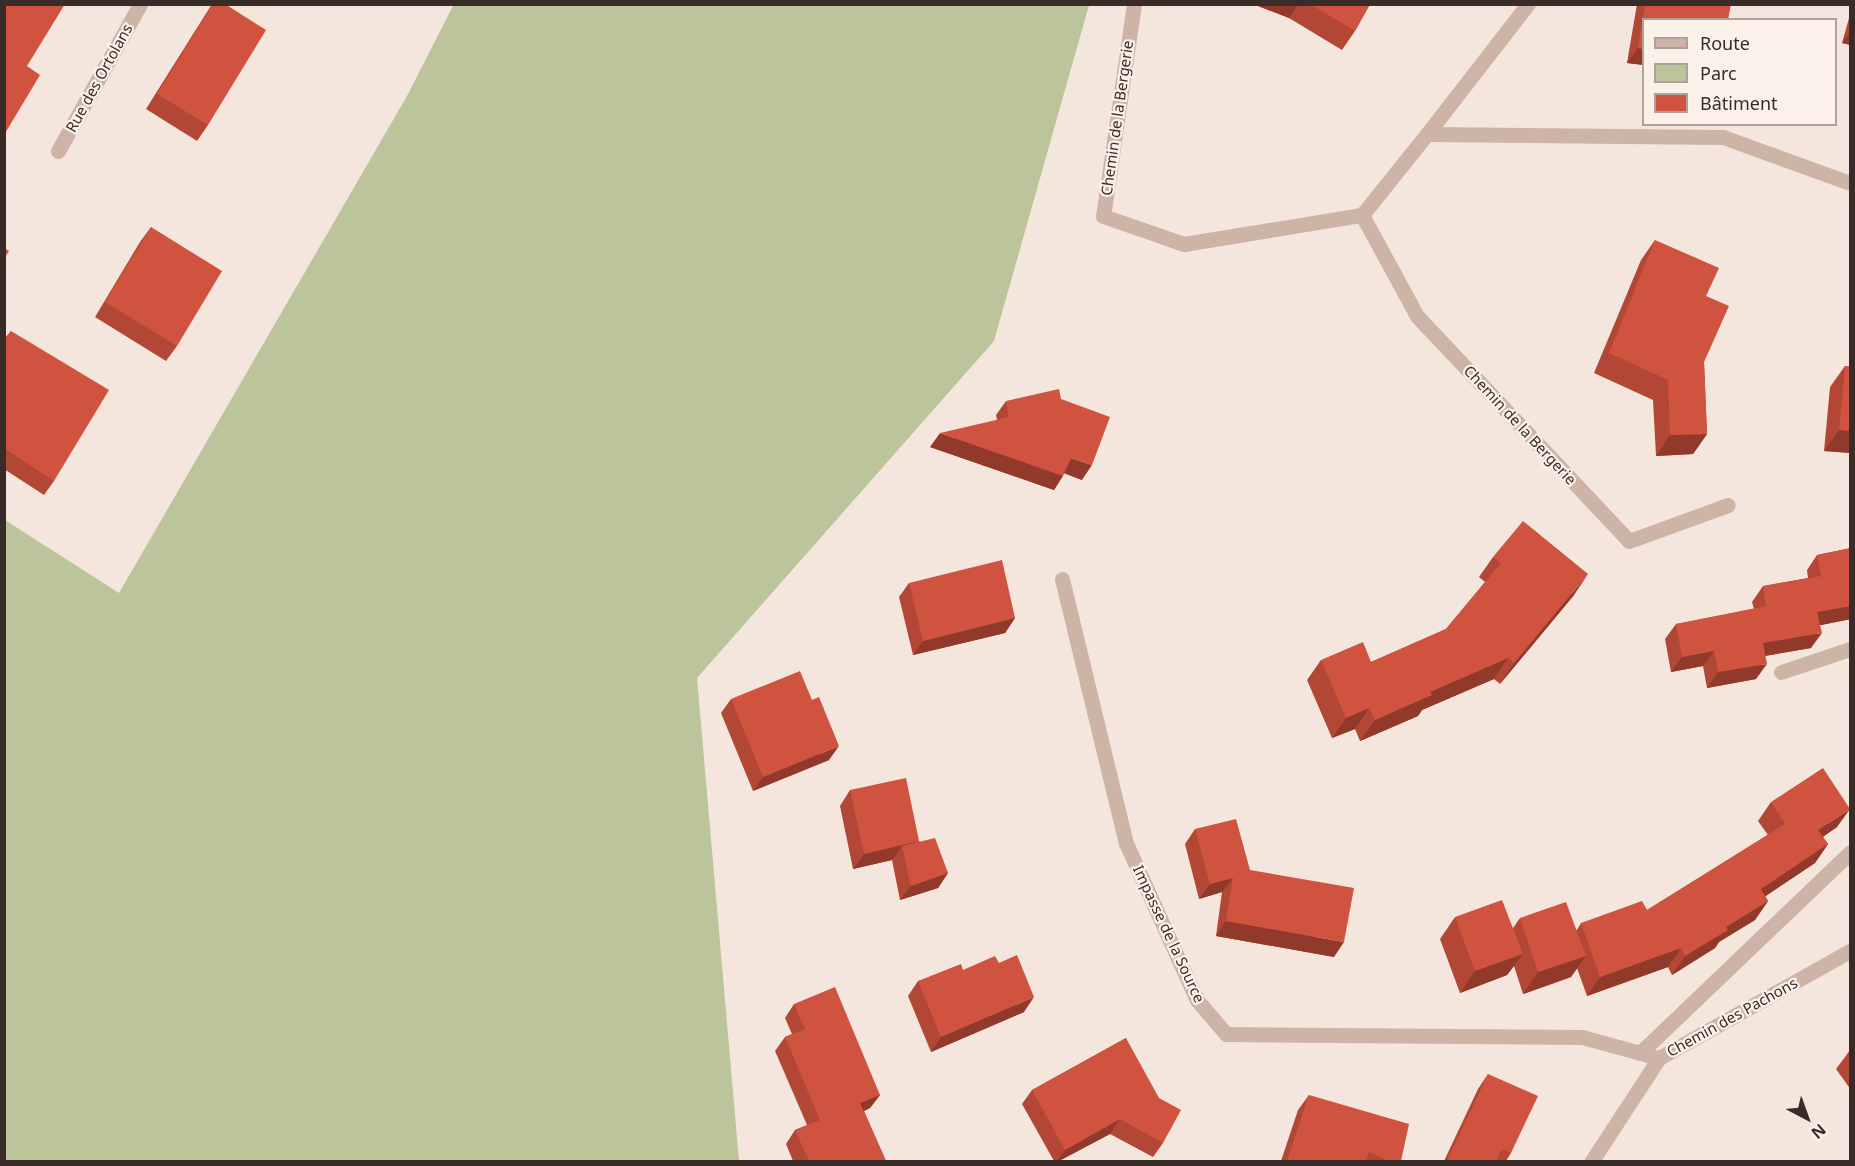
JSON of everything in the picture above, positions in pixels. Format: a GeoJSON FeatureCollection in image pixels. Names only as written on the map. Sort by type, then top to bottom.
{"type":"FeatureCollection","features":[{"type":"Feature","properties":{"kind":"street","name":"Rue des Ortolans"},"geometry":{"type":"LineString","coordinates":[[58,151],[140,4]]}},
{"type":"Feature","properties":{"kind":"street","name":"Chemin de la Bergerie"},"geometry":{"type":"LineString","coordinates":[[1134,4],[1103,216],[1184,244],[1362,215],[1417,316],[1629,541],[1728,505]]}},
{"type":"Feature","properties":{"kind":"street"},"geometry":{"type":"LineString","coordinates":[[1362,215],[1528,4]]}},
{"type":"Feature","properties":{"kind":"street"},"geometry":{"type":"LineString","coordinates":[[1427,134],[1723,137],[1851,183]]}},
{"type":"Feature","properties":{"kind":"street","name":"Impasse de la Source"},"geometry":{"type":"LineString","coordinates":[[1062,579],[1126,843],[1197,1000],[1226,1034],[1582,1037],[1659,1058]]}},
{"type":"Feature","properties":{"kind":"street"},"geometry":{"type":"LineString","coordinates":[[1780,672],[1851,649]]}},
{"type":"Feature","properties":{"kind":"street"},"geometry":{"type":"LineString","coordinates":[[1640,1053],[1851,852]]}},
{"type":"Feature","properties":{"kind":"street","name":"Chemin des Pachons"},"geometry":{"type":"LineString","coordinates":[[1591,1161],[1659,1058],[1851,951]]}},
{"type":"Feature","properties":{"kind":"green space"},"geometry":{"type":"Polygon","coordinates":[[[454,4],[1089,5],[994,341],[697,678],[739,1161],[5,1161],[5,520],[119,593],[407,96],[454,4]]]}},
{"type":"Feature","properties":{"kind":"building"},"geometry":{"type":"Polygon","coordinates":[[[4,4],[65,4],[27,66],[40,75],[4,135],[4,4]]]}},
{"type":"Feature","properties":{"kind":"building"},"geometry":{"type":"Polygon","coordinates":[[[213,4],[225,4],[266,30],[208,125],[157,94],[213,4]]]}},
{"type":"Feature","properties":{"kind":"building"},"geometry":{"type":"Polygon","coordinates":[[[1310,4],[1370,4],[1355,31],[1310,4]]]}},
{"type":"Feature","properties":{"kind":"building"},"geometry":{"type":"Polygon","coordinates":[[[1645,4],[1731,4],[1728,18],[1643,18],[1645,4]]]}},
{"type":"Feature","properties":{"kind":"building"},"geometry":{"type":"Polygon","coordinates":[[[1642,23],[1642,49],[1638,48],[1642,23]]]}},
{"type":"Feature","properties":{"kind":"building"},"geometry":{"type":"Polygon","coordinates":[[[151,227],[222,271],[177,346],[105,302],[151,227]]]}},
{"type":"Feature","properties":{"kind":"building"},"geometry":{"type":"Polygon","coordinates":[[[1655,240],[1719,268],[1706,296],[1729,306],[1704,362],[1707,434],[1670,435],[1668,380],[1609,353],[1655,240]]]}},
{"type":"Feature","properties":{"kind":"building"},"geometry":{"type":"Polygon","coordinates":[[[4,248],[9,251],[4,259],[4,248]]]}},
{"type":"Feature","properties":{"kind":"building"},"geometry":{"type":"Polygon","coordinates":[[[11,331],[109,390],[54,481],[4,448],[4,341],[11,331]]]}},
{"type":"Feature","properties":{"kind":"building"},"geometry":{"type":"Polygon","coordinates":[[[1845,366],[1851,367],[1851,431],[1839,430],[1845,366]]]}},
{"type":"Feature","properties":{"kind":"building"},"geometry":{"type":"Polygon","coordinates":[[[1059,389],[1061,399],[1110,417],[1092,465],[1071,458],[1063,476],[940,433],[1009,417],[1006,401],[1059,389]]]}},
{"type":"Feature","properties":{"kind":"building"},"geometry":{"type":"Polygon","coordinates":[[[1523,521],[1588,574],[1514,663],[1508,658],[1430,692],[1432,695],[1375,720],[1369,708],[1346,718],[1321,660],[1363,642],[1371,662],[1446,629],[1501,563],[1493,557],[1523,521]]]}},
{"type":"Feature","properties":{"kind":"building"},"geometry":{"type":"Polygon","coordinates":[[[1851,548],[1851,606],[1817,612],[1822,633],[1763,643],[1767,664],[1718,672],[1714,651],[1682,657],[1676,624],[1766,606],[1763,586],[1821,576],[1817,555],[1851,548]]]}},
{"type":"Feature","properties":{"kind":"building"},"geometry":{"type":"Polygon","coordinates":[[[1002,560],[1015,618],[923,641],[909,583],[1002,560]]]}},
{"type":"Feature","properties":{"kind":"building"},"geometry":{"type":"Polygon","coordinates":[[[800,671],[812,700],[819,697],[839,746],[763,777],[731,699],[800,671]]]}},
{"type":"Feature","properties":{"kind":"building"},"geometry":{"type":"Polygon","coordinates":[[[1823,768],[1850,809],[1818,830],[1828,844],[1761,889],[1768,901],[1726,927],[1728,930],[1685,956],[1681,948],[1600,977],[1581,923],[1642,901],[1647,910],[1785,824],[1771,802],[1823,768]]]}},
{"type":"Feature","properties":{"kind":"building"},"geometry":{"type":"Polygon","coordinates":[[[906,778],[919,841],[864,854],[850,790],[906,778]]]}},
{"type":"Feature","properties":{"kind":"building"},"geometry":{"type":"Polygon","coordinates":[[[1236,819],[1250,870],[1354,888],[1344,942],[1226,921],[1233,878],[1210,884],[1195,829],[1236,819]]]}},
{"type":"Feature","properties":{"kind":"building"},"geometry":{"type":"Polygon","coordinates":[[[935,838],[948,873],[911,886],[902,846],[935,838]]]}},
{"type":"Feature","properties":{"kind":"building"},"geometry":{"type":"Polygon","coordinates":[[[1502,900],[1523,954],[1475,971],[1455,917],[1502,900]]]}},
{"type":"Feature","properties":{"kind":"building"},"geometry":{"type":"Polygon","coordinates":[[[1566,902],[1586,956],[1538,972],[1520,918],[1566,902]]]}},
{"type":"Feature","properties":{"kind":"building"},"geometry":{"type":"Polygon","coordinates":[[[1017,955],[1034,997],[941,1037],[918,981],[961,964],[963,970],[995,956],[999,963],[1017,955]]]}},
{"type":"Feature","properties":{"kind":"building"},"geometry":{"type":"Polygon","coordinates":[[[835,987],[880,1095],[860,1103],[886,1161],[809,1161],[795,1130],[820,1120],[785,1037],[805,1029],[794,1004],[835,987]]]}},
{"type":"Feature","properties":{"kind":"building"},"geometry":{"type":"Polygon","coordinates":[[[1126,1038],[1159,1098],[1181,1110],[1163,1143],[1120,1119],[1065,1150],[1032,1090],[1126,1038]]]}},
{"type":"Feature","properties":{"kind":"building"},"geometry":{"type":"Polygon","coordinates":[[[1488,1074],[1538,1096],[1511,1153],[1502,1149],[1496,1161],[1447,1161],[1488,1074]]]}},
{"type":"Feature","properties":{"kind":"building"},"geometry":{"type":"Polygon","coordinates":[[[1309,1095],[1409,1124],[1401,1161],[1388,1161],[1369,1152],[1366,1161],[1287,1161],[1309,1095]]]}}]}
